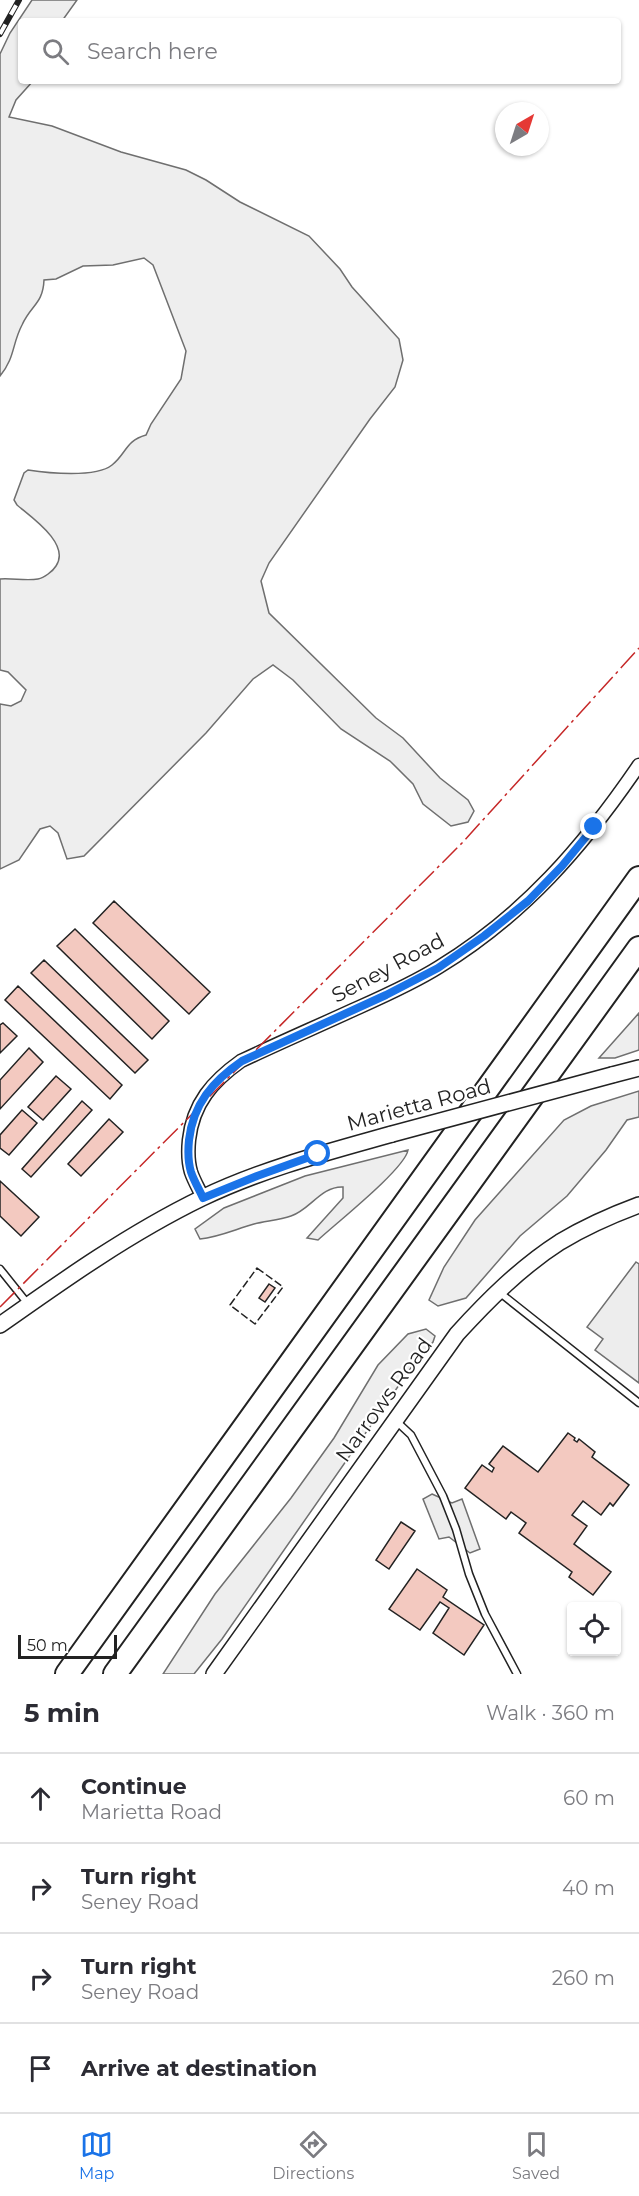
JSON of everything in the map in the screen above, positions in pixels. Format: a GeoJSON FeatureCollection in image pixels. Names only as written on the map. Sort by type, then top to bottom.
{"type":"FeatureCollection","features":[{"type":"Feature","properties":{"kind":"highway"},"geometry":{"type":"LineString","coordinates":[[67,1674],[639,878]]}},
{"type":"Feature","properties":{"kind":"highway"},"geometry":{"type":"LineString","coordinates":[[115,1674],[639,948]]}},
{"type":"Feature","properties":{"kind":"street","name":"Seney Road"},"geometry":{"type":"LineString","coordinates":[[203,1198],[190,1170],[188,1148],[191,1125],[208,1089],[222,1075],[242,1061],[428,974],[484,936],[528,901],[562,866],[606,812],[639,765]]}},
{"type":"Feature","properties":{"kind":"street","name":"Marietta Road"},"geometry":{"type":"LineString","coordinates":[[0,1325],[67,1278],[154,1223],[203,1198],[257,1176],[318,1154],[639,1068]]}},
{"type":"Feature","properties":{"kind":"street","name":"Narrows Road"},"geometry":{"type":"LineString","coordinates":[[214,1674],[458,1334],[528,1265],[560,1242],[591,1225],[639,1204]]}},
{"type":"Feature","properties":{"kind":"lane"},"geometry":{"type":"LineString","coordinates":[[0,1269],[29,1305]]}},
{"type":"Feature","properties":{"kind":"lane"},"geometry":{"type":"LineString","coordinates":[[499,1292],[639,1402]]}},
{"type":"Feature","properties":{"kind":"lane"},"geometry":{"type":"LineString","coordinates":[[395,1419],[411,1435],[442,1496],[456,1529],[469,1574],[485,1614],[517,1674]]}},
{"type":"Feature","properties":{"kind":"shaded area"},"geometry":{"type":"Polygon","coordinates":[[[32,0],[77,0],[64,18],[20,18],[32,0]]]}},
{"type":"Feature","properties":{"kind":"shaded area"},"geometry":{"type":"Polygon","coordinates":[[[18,21],[18,84],[30,84],[16,100],[9,117],[52,126],[121,152],[186,170],[240,202],[309,236],[399,339],[403,360],[395,387],[269,563],[261,581],[269,613],[376,718],[403,738],[440,778],[468,800],[474,811],[468,822],[451,826],[423,804],[413,784],[390,761],[341,729],[293,680],[273,665],[253,679],[206,733],[84,856],[67,859],[58,833],[50,826],[40,829],[19,860],[0,869],[0,704],[11,706],[21,701],[26,690],[8,672],[0,670],[0,579],[29,580],[46,576],[56,566],[59,558],[54,540],[14,500],[24,473],[28,470],[83,473],[95,472],[112,465],[130,444],[146,435],[181,379],[186,351],[153,265],[144,258],[113,265],[83,266],[56,279],[44,280],[39,300],[25,318],[11,357],[0,376],[0,54],[18,21]]]}},
{"type":"Feature","properties":{"kind":"shaded area"},"geometry":{"type":"Polygon","coordinates":[[[639,1013],[639,1050],[615,1058],[599,1058],[639,1013]]]}},
{"type":"Feature","properties":{"kind":"shaded area"},"geometry":{"type":"Polygon","coordinates":[[[639,1091],[639,1117],[627,1120],[606,1150],[567,1196],[520,1236],[466,1298],[438,1306],[429,1300],[444,1267],[475,1220],[564,1120],[591,1106],[639,1091]]]}},
{"type":"Feature","properties":{"kind":"shaded area"},"geometry":{"type":"Polygon","coordinates":[[[408,1150],[404,1159],[383,1183],[318,1240],[307,1238],[343,1198],[343,1187],[328,1190],[298,1213],[286,1217],[200,1239],[195,1229],[224,1208],[305,1176],[408,1150]]]}},
{"type":"Feature","properties":{"kind":"shaded area"},"geometry":{"type":"Polygon","coordinates":[[[636,1262],[639,1264],[639,1383],[595,1350],[603,1339],[587,1327],[636,1262]]]}},
{"type":"Feature","properties":{"kind":"shaded area"},"geometry":{"type":"Polygon","coordinates":[[[426,1329],[435,1336],[433,1342],[413,1365],[222,1639],[194,1674],[163,1674],[215,1594],[291,1498],[334,1438],[378,1365],[408,1334],[426,1329]]]}},
{"type":"Feature","properties":{"kind":"shaded area"},"geometry":{"type":"Polygon","coordinates":[[[432,1494],[452,1503],[462,1499],[480,1549],[470,1553],[449,1537],[439,1539],[423,1499],[432,1494]]]}},
{"type":"Feature","properties":{"kind":"building"},"geometry":{"type":"Polygon","coordinates":[[[114,901],[210,992],[189,1014],[93,923],[114,901]]]}},
{"type":"Feature","properties":{"kind":"building"},"geometry":{"type":"Polygon","coordinates":[[[75,929],[169,1021],[152,1039],[57,946],[75,929]]]}},
{"type":"Feature","properties":{"kind":"building"},"geometry":{"type":"Polygon","coordinates":[[[44,960],[148,1060],[135,1073],[31,973],[44,960]]]}},
{"type":"Feature","properties":{"kind":"building"},"geometry":{"type":"Polygon","coordinates":[[[18,986],[122,1085],[110,1099],[5,1000],[18,986]]]}},
{"type":"Feature","properties":{"kind":"building"},"geometry":{"type":"Polygon","coordinates":[[[3,1023],[17,1036],[0,1053],[0,1025],[3,1023]]]}},
{"type":"Feature","properties":{"kind":"building"},"geometry":{"type":"Polygon","coordinates":[[[29,1048],[43,1062],[0,1109],[0,1080],[29,1048]]]}},
{"type":"Feature","properties":{"kind":"building"},"geometry":{"type":"Polygon","coordinates":[[[56,1076],[71,1089],[43,1120],[28,1107],[56,1076]]]}},
{"type":"Feature","properties":{"kind":"building"},"geometry":{"type":"Polygon","coordinates":[[[82,1101],[92,1110],[31,1177],[22,1169],[82,1101]]]}},
{"type":"Feature","properties":{"kind":"building"},"geometry":{"type":"Polygon","coordinates":[[[22,1110],[37,1123],[9,1155],[0,1148],[0,1135],[22,1110]]]}},
{"type":"Feature","properties":{"kind":"building"},"geometry":{"type":"Polygon","coordinates":[[[109,1119],[123,1132],[81,1176],[68,1164],[109,1119]]]}},
{"type":"Feature","properties":{"kind":"building"},"geometry":{"type":"Polygon","coordinates":[[[0,1181],[39,1217],[21,1236],[0,1216],[0,1181]]]}},
{"type":"Feature","properties":{"kind":"building"},"geometry":{"type":"Polygon","coordinates":[[[269,1284],[275,1288],[265,1302],[259,1298],[269,1284]]]}},
{"type":"Feature","properties":{"kind":"building"},"geometry":{"type":"Polygon","coordinates":[[[568,1433],[575,1438],[574,1440],[577,1442],[579,1439],[595,1452],[592,1457],[629,1485],[613,1506],[610,1503],[601,1515],[583,1501],[572,1515],[587,1526],[574,1544],[611,1572],[593,1595],[569,1577],[572,1572],[519,1533],[526,1523],[511,1512],[506,1519],[465,1488],[482,1465],[492,1472],[494,1468],[489,1464],[503,1446],[538,1472],[568,1433]]]}},
{"type":"Feature","properties":{"kind":"building"},"geometry":{"type":"Polygon","coordinates":[[[401,1522],[415,1531],[389,1569],[376,1560],[401,1522]]]}},
{"type":"Feature","properties":{"kind":"building"},"geometry":{"type":"Polygon","coordinates":[[[417,1569],[447,1590],[443,1597],[484,1625],[464,1655],[433,1633],[449,1608],[440,1602],[420,1630],[389,1609],[417,1569]]]}},
{"type":"Feature","properties":{"kind":"railway"},"geometry":{"type":"LineString","coordinates":[[0,34],[19,0]]}},
{"type":"Feature","properties":{"kind":"fence"},"geometry":{"type":"LineString","coordinates":[[257,1268],[283,1287],[255,1324],[230,1305],[257,1268]]}},
{"type":"Feature","properties":{"kind":"power"},"geometry":{"type":"LineString","coordinates":[[0,1307],[462,843],[639,648]]}},
{"type":"Feature","properties":{"kind":"route"},"geometry":{"type":"LineString","coordinates":[[318,1154],[203,1198],[190,1170],[188,1148],[191,1125],[208,1089],[222,1075],[242,1061],[386,995],[438,968],[484,936],[528,901],[562,866],[594,827]]}}]}
